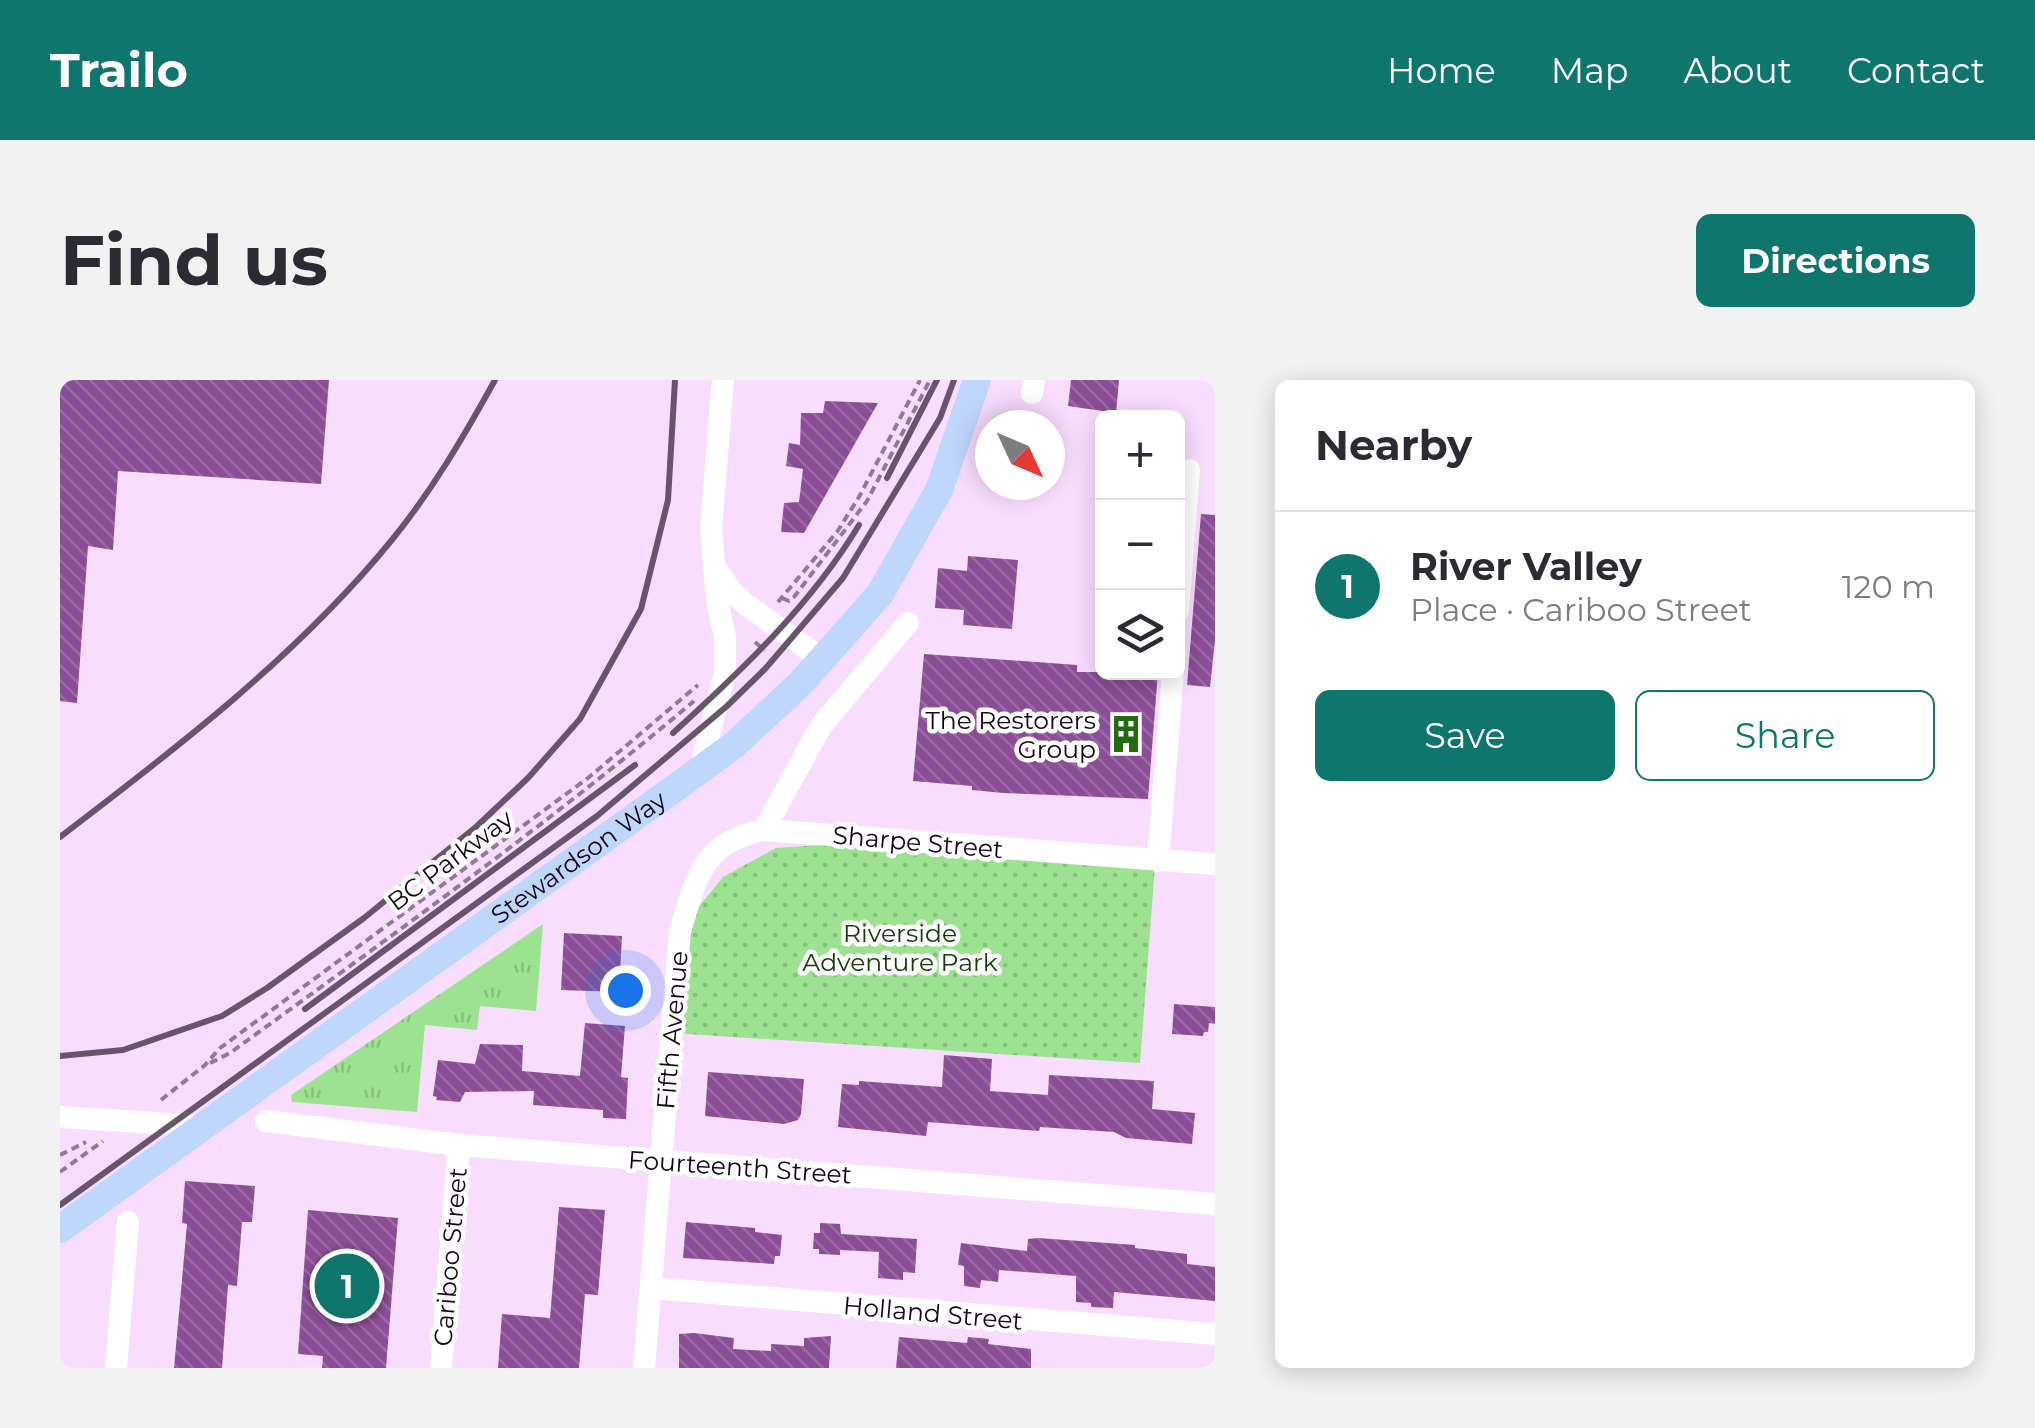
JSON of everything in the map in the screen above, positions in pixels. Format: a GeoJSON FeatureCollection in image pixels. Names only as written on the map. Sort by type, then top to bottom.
{"type":"FeatureCollection","features":[{"type":"Feature","properties":{"kind":"main road","name":"Stewardson Way"},"geometry":{"type":"LineString","coordinates":[[60,1229],[734,745],[823,660],[880,594],[939,490],[976,380]]}},
{"type":"Feature","properties":{"kind":"street"},"geometry":{"type":"LineString","coordinates":[[700,770],[725,673],[725,637],[710,528],[723,380]]}},
{"type":"Feature","properties":{"kind":"street"},"geometry":{"type":"LineString","coordinates":[[1180,590],[1189,470]]}},
{"type":"Feature","properties":{"kind":"street"},"geometry":{"type":"LineString","coordinates":[[717,570],[744,602],[823,660]]}},
{"type":"Feature","properties":{"kind":"street"},"geometry":{"type":"LineString","coordinates":[[764,830],[821,726],[908,624]]}},
{"type":"Feature","properties":{"kind":"street"},"geometry":{"type":"LineString","coordinates":[[1158,861],[1172,680]]}},
{"type":"Feature","properties":{"kind":"street","name":"Sharpe Street"},"geometry":{"type":"LineString","coordinates":[[680,931],[700,866],[739,835],[764,830],[1215,864]]}},
{"type":"Feature","properties":{"kind":"street","name":"Fifth Avenue"},"geometry":{"type":"LineString","coordinates":[[644,1368],[680,931]]}},
{"type":"Feature","properties":{"kind":"street"},"geometry":{"type":"LineString","coordinates":[[60,1117],[201,1126]]}},
{"type":"Feature","properties":{"kind":"street","name":"Fourteenth Street"},"geometry":{"type":"LineString","coordinates":[[266,1121],[459,1146],[1215,1204]]}},
{"type":"Feature","properties":{"kind":"street","name":"Cariboo Street"},"geometry":{"type":"LineString","coordinates":[[440,1368],[459,1146]]}},
{"type":"Feature","properties":{"kind":"street"},"geometry":{"type":"LineString","coordinates":[[116,1368],[128,1222]]}},
{"type":"Feature","properties":{"kind":"street","name":"Holland Street"},"geometry":{"type":"LineString","coordinates":[[651,1288],[1215,1334]]}},
{"type":"Feature","properties":{"kind":"path"},"geometry":{"type":"LineString","coordinates":[[920,380],[860,497],[837,532],[782,598],[789,601],[816,572],[868,501],[930,380]]}},
{"type":"Feature","properties":{"kind":"path"},"geometry":{"type":"LineString","coordinates":[[755,642],[765,651]]}},
{"type":"Feature","properties":{"kind":"path","name":"BC Parkway"},"geometry":{"type":"LineString","coordinates":[[206,1065],[220,1048],[588,778],[710,675]]}},
{"type":"Feature","properties":{"kind":"path","name":"BC Parkway"},"geometry":{"type":"LineString","coordinates":[[148,1110],[389,938],[604,776],[702,694]]}},
{"type":"Feature","properties":{"kind":"path"},"geometry":{"type":"LineString","coordinates":[[60,1154],[92,1140],[97,1146],[60,1172]]}},
{"type":"Feature","properties":{"kind":"green space","name":"Riverside Adventure Park"},"geometry":{"type":"Polygon","coordinates":[[[850,843],[1155,866],[1140,1063],[672,1033],[679,931],[723,877],[776,848],[850,843]]]}},
{"type":"Feature","properties":{"kind":"green space"},"geometry":{"type":"Polygon","coordinates":[[[543,924],[536,1011],[480,1006],[477,1030],[425,1025],[417,1112],[292,1102],[291,1095],[543,924]]]}},
{"type":"Feature","properties":{"kind":"building"},"geometry":{"type":"Polygon","coordinates":[[[60,380],[329,380],[321,484],[118,471],[113,550],[88,546],[77,703],[60,701],[60,380]]]}},
{"type":"Feature","properties":{"kind":"building"},"geometry":{"type":"Polygon","coordinates":[[[1071,380],[1119,380],[1116,410],[1068,406],[1071,380]]]}},
{"type":"Feature","properties":{"kind":"building"},"geometry":{"type":"Polygon","coordinates":[[[825,401],[878,403],[804,533],[781,532],[784,503],[799,502],[803,469],[786,466],[789,443],[800,445],[801,413],[823,413],[825,401]]]}},
{"type":"Feature","properties":{"kind":"building"},"geometry":{"type":"Polygon","coordinates":[[[1201,514],[1215,515],[1215,640],[1210,687],[1187,685],[1201,514]]]}},
{"type":"Feature","properties":{"kind":"building"},"geometry":{"type":"Polygon","coordinates":[[[968,556],[1018,560],[1012,629],[963,625],[964,610],[935,608],[938,568],[967,571],[968,556]]]}},
{"type":"Feature","properties":{"kind":"building"},"geometry":{"type":"Polygon","coordinates":[[[924,654],[1077,665],[1077,672],[1095,672],[1095,680],[1157,680],[1148,799],[1003,793],[913,781],[924,654]]]}},
{"type":"Feature","properties":{"kind":"building"},"geometry":{"type":"Polygon","coordinates":[[[564,933],[622,936],[619,992],[561,990],[564,933]]]}},
{"type":"Feature","properties":{"kind":"building"},"geometry":{"type":"Polygon","coordinates":[[[1174,1004],[1215,1007],[1215,1024],[1209,1023],[1203,1036],[1172,1034],[1174,1004]]]}},
{"type":"Feature","properties":{"kind":"building"},"geometry":{"type":"Polygon","coordinates":[[[585,1023],[625,1026],[621,1077],[628,1078],[626,1119],[603,1118],[603,1110],[533,1105],[534,1091],[465,1092],[460,1102],[436,1100],[433,1096],[438,1060],[475,1064],[480,1044],[523,1045],[522,1071],[580,1076],[585,1023]]]}},
{"type":"Feature","properties":{"kind":"building"},"geometry":{"type":"Polygon","coordinates":[[[944,1055],[992,1059],[990,1091],[1048,1095],[1049,1075],[1154,1081],[1152,1109],[1195,1113],[1192,1144],[1126,1138],[1114,1132],[1040,1127],[1039,1131],[928,1122],[926,1136],[838,1127],[842,1084],[859,1085],[859,1081],[942,1087],[944,1055]]]}},
{"type":"Feature","properties":{"kind":"building"},"geometry":{"type":"Polygon","coordinates":[[[708,1072],[804,1079],[801,1114],[798,1120],[784,1124],[705,1116],[708,1072]]]}},
{"type":"Feature","properties":{"kind":"building"},"geometry":{"type":"Polygon","coordinates":[[[185,1181],[255,1186],[252,1222],[242,1222],[237,1286],[228,1285],[222,1368],[174,1368],[187,1224],[182,1223],[185,1181]]]}},
{"type":"Feature","properties":{"kind":"building"},"geometry":{"type":"Polygon","coordinates":[[[559,1207],[605,1210],[598,1295],[585,1294],[579,1368],[498,1368],[502,1314],[550,1318],[559,1207]]]}},
{"type":"Feature","properties":{"kind":"building"},"geometry":{"type":"Polygon","coordinates":[[[308,1210],[398,1218],[386,1368],[322,1368],[323,1356],[298,1354],[308,1210]]]}},
{"type":"Feature","properties":{"kind":"building"},"geometry":{"type":"Polygon","coordinates":[[[686,1222],[755,1228],[755,1232],[782,1235],[780,1256],[775,1256],[774,1264],[683,1258],[686,1222]]]}},
{"type":"Feature","properties":{"kind":"building"},"geometry":{"type":"Polygon","coordinates":[[[820,1223],[840,1224],[841,1234],[917,1239],[915,1273],[903,1272],[903,1280],[878,1278],[879,1252],[840,1250],[840,1255],[819,1254],[819,1249],[813,1249],[814,1233],[820,1233],[820,1223]]]}},
{"type":"Feature","properties":{"kind":"building"},"geometry":{"type":"Polygon","coordinates":[[[1028,1239],[1135,1245],[1187,1254],[1187,1264],[1215,1267],[1215,1301],[1114,1292],[1113,1308],[1091,1307],[1091,1303],[1076,1302],[1076,1276],[999,1270],[998,1282],[981,1280],[980,1288],[964,1286],[964,1266],[958,1265],[961,1243],[1027,1251],[1028,1239]]]}},
{"type":"Feature","properties":{"kind":"building"},"geometry":{"type":"Polygon","coordinates":[[[679,1334],[734,1338],[733,1349],[771,1351],[771,1344],[804,1346],[804,1338],[831,1336],[829,1368],[679,1368],[679,1334]]]}},
{"type":"Feature","properties":{"kind":"building"},"geometry":{"type":"Polygon","coordinates":[[[899,1337],[967,1343],[968,1337],[989,1339],[988,1344],[1031,1349],[1031,1368],[896,1368],[899,1337]]]}},
{"type":"Feature","properties":{"kind":"railway"},"geometry":{"type":"LineString","coordinates":[[60,837],[234,698],[355,583],[420,503],[495,380]]}},
{"type":"Feature","properties":{"kind":"railway"},"geometry":{"type":"LineString","coordinates":[[60,1056],[123,1050],[222,1016],[364,918],[477,826],[528,778],[580,719],[641,609],[668,500],[675,380]]}},
{"type":"Feature","properties":{"kind":"railway"},"geometry":{"type":"LineString","coordinates":[[887,478],[937,380]]}},
{"type":"Feature","properties":{"kind":"railway"},"geometry":{"type":"LineString","coordinates":[[60,1205],[597,816],[727,706],[765,669],[843,578],[940,418],[954,380]]}},
{"type":"Feature","properties":{"kind":"railway"},"geometry":{"type":"LineString","coordinates":[[673,733],[797,610],[859,525]]}},
{"type":"Feature","properties":{"kind":"railway"},"geometry":{"type":"LineString","coordinates":[[305,1009],[635,765]]}},
{"type":"Feature","properties":{"kind":"place","name":"The Restorers Group"},"geometry":{"type":"Point","coordinates":[1126,734]}},
{"type":"Feature","properties":{"kind":"place","name":"River Valley"},"geometry":{"type":"Point","coordinates":[347,1286]}}]}
